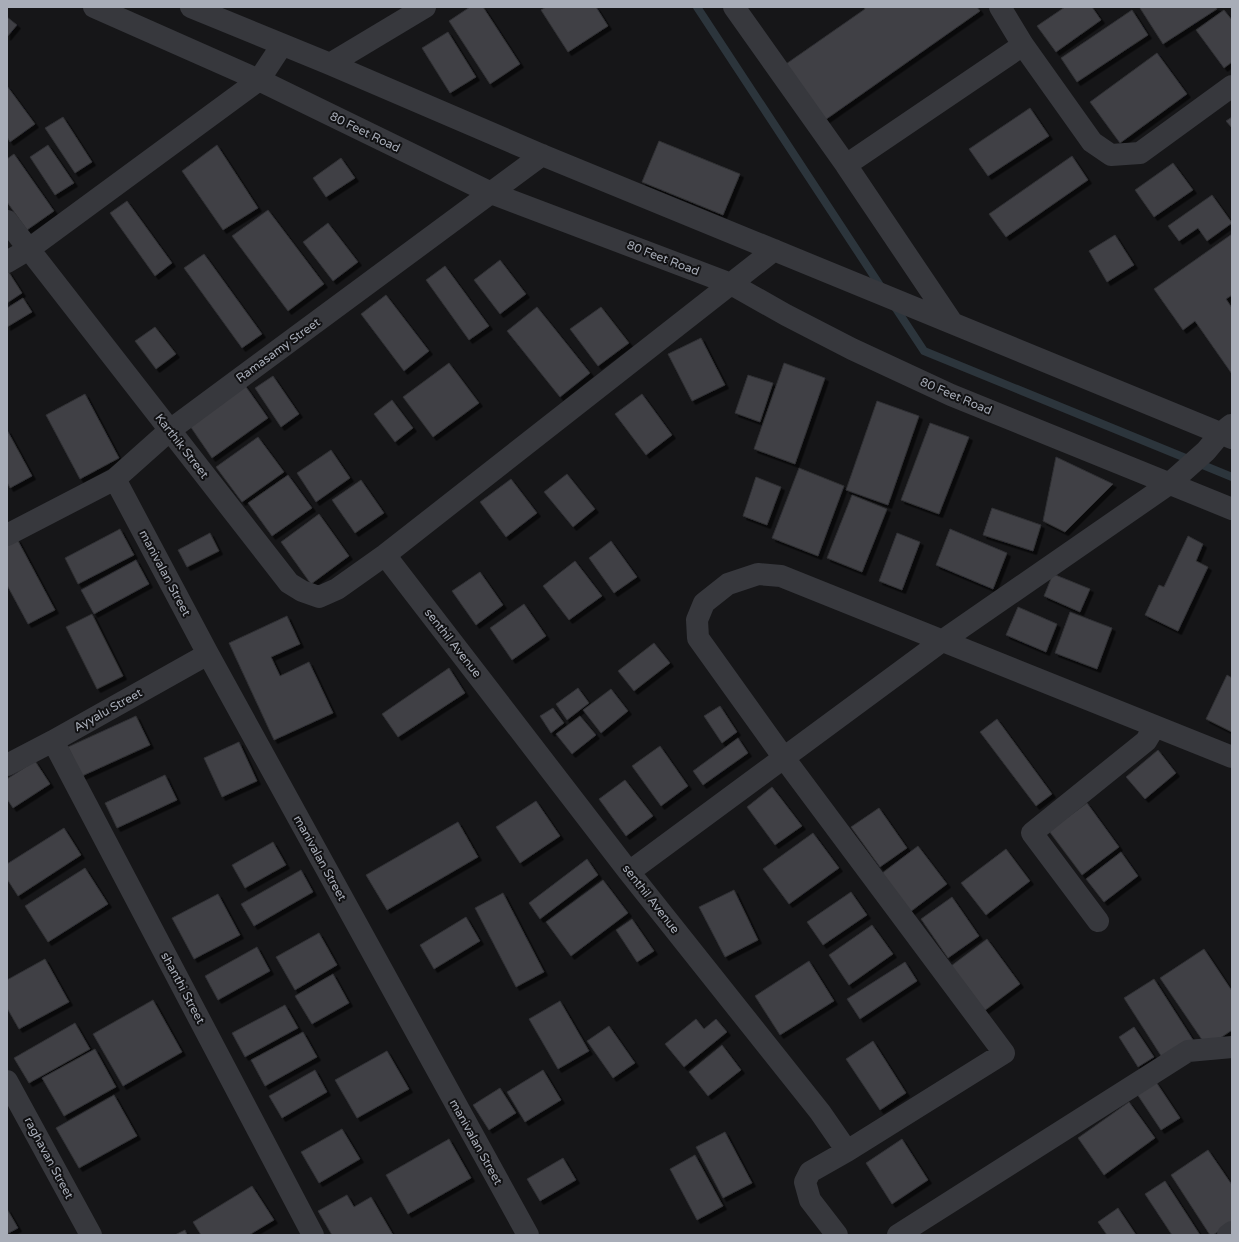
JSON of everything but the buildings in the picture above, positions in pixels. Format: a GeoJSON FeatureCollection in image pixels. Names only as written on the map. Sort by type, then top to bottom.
{"type":"FeatureCollection","features":[{"type":"Feature","properties":{"kind":"street","name":"80 Feet Road"},"geometry":{"type":"LineString","coordinates":[[94,7],[260,80],[491,193],[731,284],[786,315],[852,349],[951,395],[1174,480],[1232,508]]}},
{"type":"Feature","properties":{"kind":"street"},"geometry":{"type":"LineString","coordinates":[[191,7],[282,46],[330,64],[542,155],[927,312],[1228,432],[1174,480],[942,641],[629,872]]}},
{"type":"Feature","properties":{"kind":"street"},"geometry":{"type":"LineString","coordinates":[[330,64],[425,7]]}},
{"type":"Feature","properties":{"kind":"street"},"geometry":{"type":"LineString","coordinates":[[734,7],[846,165],[950,321]]}},
{"type":"Feature","properties":{"kind":"street"},"geometry":{"type":"LineString","coordinates":[[1000,7],[1023,45],[1092,142],[1111,155],[1140,153],[1232,86]]}},
{"type":"Feature","properties":{"kind":"street"},"geometry":{"type":"LineString","coordinates":[[846,165],[1023,45]]}},
{"type":"Feature","properties":{"kind":"street"},"geometry":{"type":"LineString","coordinates":[[7,262],[28,249],[260,80],[282,46]]}},
{"type":"Feature","properties":{"kind":"street","name":"Ramasamy Street"},"geometry":{"type":"LineString","coordinates":[[7,535],[115,479],[170,430],[542,155]]}},
{"type":"Feature","properties":{"kind":"street","name":"Karthik Street"},"geometry":{"type":"LineString","coordinates":[[7,220],[28,249],[289,583],[319,597],[337,589],[385,555]]}},
{"type":"Feature","properties":{"kind":"street"},"geometry":{"type":"LineString","coordinates":[[385,555],[774,250]]}},
{"type":"Feature","properties":{"kind":"street","name":"manivalan Street"},"geometry":{"type":"LineString","coordinates":[[115,479],[208,654],[528,1235]]}},
{"type":"Feature","properties":{"kind":"street","name":"senthil Avenue"},"geometry":{"type":"LineString","coordinates":[[385,555],[629,872],[820,1112],[847,1151]]}},
{"type":"Feature","properties":{"kind":"street"},"geometry":{"type":"LineString","coordinates":[[837,1235],[810,1200],[805,1182],[810,1172],[847,1151],[1004,1053],[784,758],[698,638],[697,620],[704,603],[728,584],[758,574],[781,576],[1232,757]]}},
{"type":"Feature","properties":{"kind":"street","name":"Ayyalu Street"},"geometry":{"type":"LineString","coordinates":[[7,765],[53,741],[208,654]]}},
{"type":"Feature","properties":{"kind":"street"},"geometry":{"type":"LineString","coordinates":[[1098,921],[1032,832],[1146,741],[1155,726]]}},
{"type":"Feature","properties":{"kind":"street","name":"shanthi Street"},"geometry":{"type":"LineString","coordinates":[[53,741],[313,1235]]}},
{"type":"Feature","properties":{"kind":"street"},"geometry":{"type":"LineString","coordinates":[[898,1235],[1188,1051],[1232,1047]]}},
{"type":"Feature","properties":{"kind":"street","name":"raghavan Street"},"geometry":{"type":"LineString","coordinates":[[7,1080],[91,1235]]}},
{"type":"Feature","properties":{"kind":"street"},"geometry":{"type":"LineString","coordinates":[[1228,1235],[1232,1232]]}},
{"type":"Feature","properties":{"kind":"waterway"},"geometry":{"type":"LineString","coordinates":[[697,7],[883,290]]}},
{"type":"Feature","properties":{"kind":"waterway"},"geometry":{"type":"LineString","coordinates":[[893,304],[924,351],[1232,477]]}}]}
